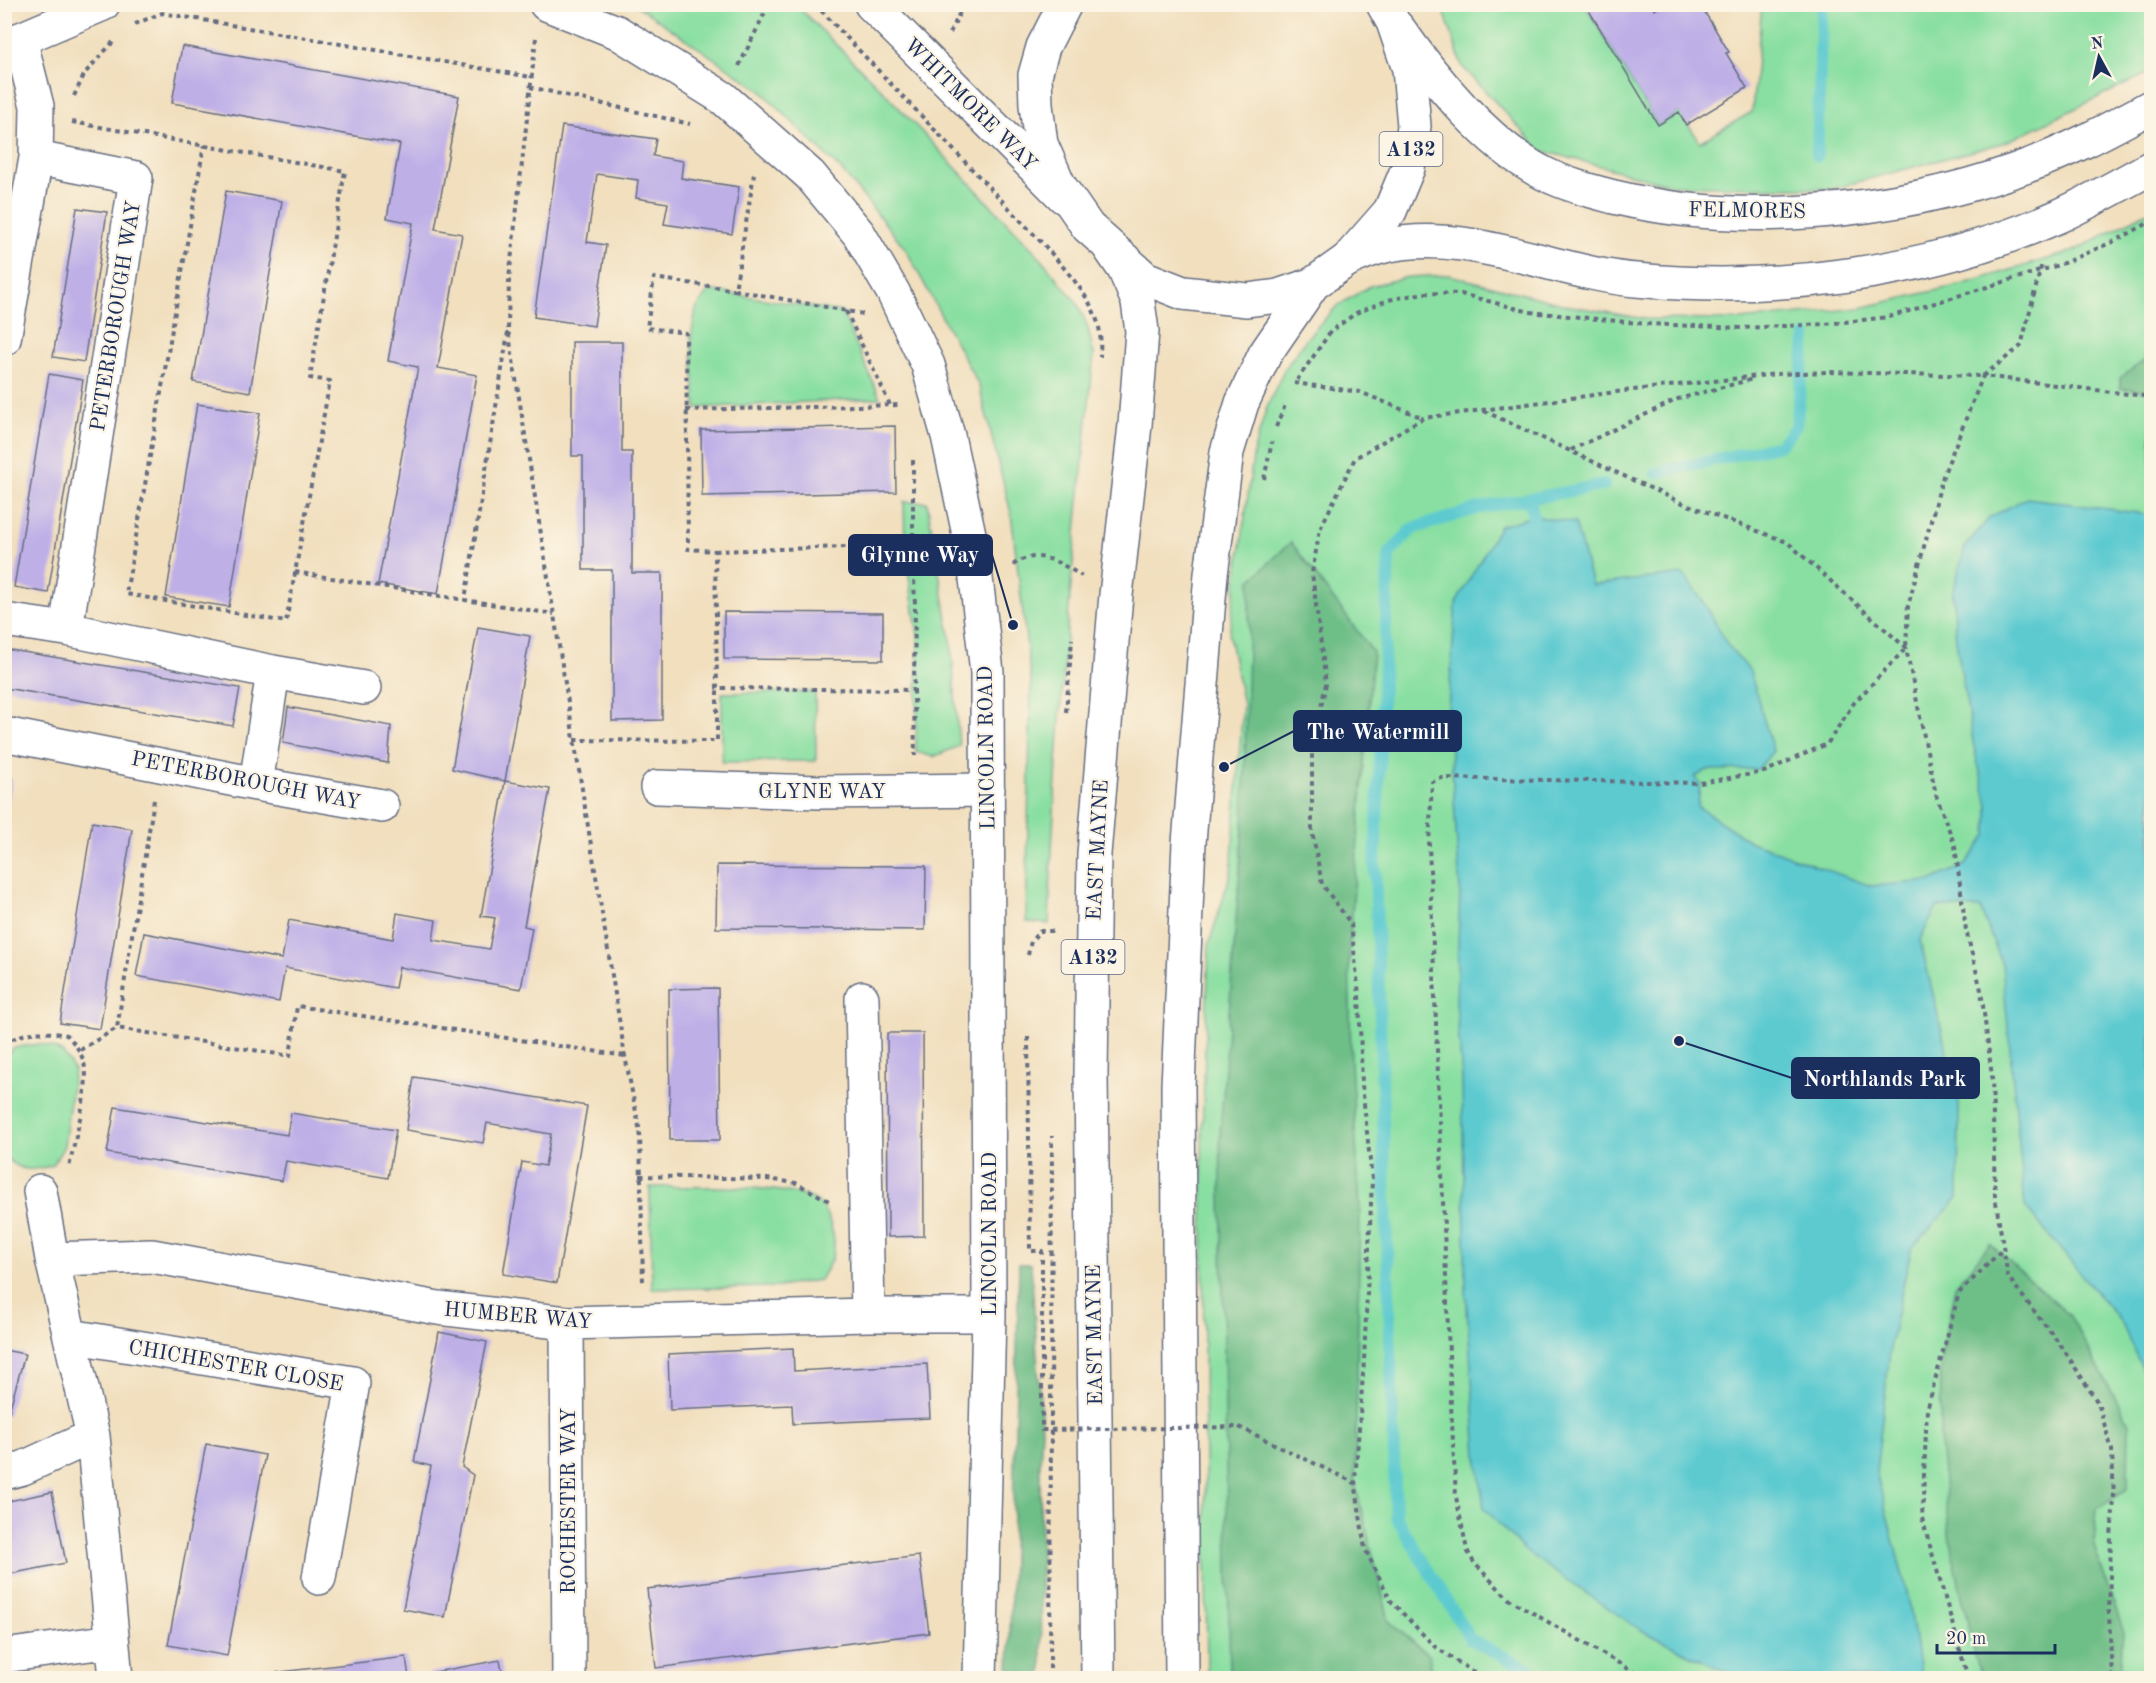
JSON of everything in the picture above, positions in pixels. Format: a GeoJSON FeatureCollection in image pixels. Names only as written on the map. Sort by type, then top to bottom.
{"type":"FeatureCollection","features":[{"type":"Feature","properties":{"kind":"street"},"geometry":{"type":"LineString","coordinates":[[4,339],[36,158],[37,106],[12,43],[104,4]]}},
{"type":"Feature","properties":{"kind":"street","name":"LINCOLN ROAD"},"geometry":{"type":"LineString","coordinates":[[546,4],[617,32],[723,98],[810,175],[859,234],[893,292],[928,365],[948,436],[973,553],[987,672],[989,1315],[980,1678]]}},
{"type":"Feature","properties":{"kind":"street","name":"WHITMORE WAY"},"geometry":{"type":"LineString","coordinates":[[871,4],[1071,205]]}},
{"type":"Feature","properties":{"kind":"street","name":"A132"},"geometry":{"type":"LineString","coordinates":[[1065,4],[1043,47],[1035,75],[1041,144],[1059,185],[1071,205],[1108,247],[1145,278],[1183,293],[1247,300],[1278,296],[1313,284],[1347,260],[1390,211],[1408,168],[1414,126],[1409,69],[1388,13]]}},
{"type":"Feature","properties":{"kind":"street","name":"FELMORES"},"geometry":{"type":"LineString","coordinates":[[1388,13],[1435,77],[1457,102],[1517,156],[1545,174],[1570,184],[1635,202],[1678,209],[1769,214],[1817,212],[1921,196],[2016,170],[2066,150],[2151,106]]}},
{"type":"Feature","properties":{"kind":"street","name":"PETERBOROUGH WAY"},"geometry":{"type":"LineString","coordinates":[[36,158],[136,178],[66,629]]}},
{"type":"Feature","properties":{"kind":"street"},"geometry":{"type":"LineString","coordinates":[[1347,260],[1385,246],[1429,242],[1486,249],[1602,276],[1675,283],[1776,282],[1878,270],[1968,249],[2057,216],[2151,168]]}},
{"type":"Feature","properties":{"kind":"street","name":"EAST MAYNE"},"geometry":{"type":"LineString","coordinates":[[1098,1678],[1091,1076],[1094,854],[1142,331],[1138,302],[1132,287],[1124,269],[1108,247]]}},
{"type":"Feature","properties":{"kind":"street","name":"A132"},"geometry":{"type":"LineString","coordinates":[[1182,1678],[1178,1086],[1190,843],[1211,574],[1227,452],[1242,403],[1265,354],[1313,284]]}},
{"type":"Feature","properties":{"kind":"street"},"geometry":{"type":"LineString","coordinates":[[4,620],[66,629],[273,672],[364,687]]}},
{"type":"Feature","properties":{"kind":"street"},"geometry":{"type":"LineString","coordinates":[[256,783],[273,672]]}},
{"type":"Feature","properties":{"kind":"street","name":"PETERBOROUGH WAY"},"geometry":{"type":"LineString","coordinates":[[4,734],[382,806]]}},
{"type":"Feature","properties":{"kind":"street","name":"GLYNE WAY"},"geometry":{"type":"LineString","coordinates":[[657,787],[819,792],[987,790]]}},
{"type":"Feature","properties":{"kind":"street"},"geometry":{"type":"LineString","coordinates":[[862,998],[868,1315]]}},
{"type":"Feature","properties":{"kind":"street"},"geometry":{"type":"LineString","coordinates":[[53,1183],[52,1259],[93,1436],[116,1678]]}},
{"type":"Feature","properties":{"kind":"street","name":"HUMBER WAY"},"geometry":{"type":"LineString","coordinates":[[52,1259],[152,1256],[438,1308],[567,1323],[868,1315],[989,1315]]}},
{"type":"Feature","properties":{"kind":"street","name":"ROCHESTER WAY"},"geometry":{"type":"LineString","coordinates":[[567,1323],[568,1678]]}},
{"type":"Feature","properties":{"kind":"street","name":"CHICHESTER CLOSE"},"geometry":{"type":"LineString","coordinates":[[70,1336],[353,1383],[319,1578]]}},
{"type":"Feature","properties":{"kind":"street"},"geometry":{"type":"LineString","coordinates":[[4,1473],[23,1468],[93,1436]]}},
{"type":"Feature","properties":{"kind":"street"},"geometry":{"type":"LineString","coordinates":[[4,1656],[112,1641]]}},
{"type":"Feature","properties":{"kind":"path"},"geometry":{"type":"LineString","coordinates":[[723,98],[769,4]]}},
{"type":"Feature","properties":{"kind":"path"},"geometry":{"type":"LineString","coordinates":[[815,4],[1069,274],[1091,306],[1100,332],[1100,359]]}},
{"type":"Feature","properties":{"kind":"path"},"geometry":{"type":"LineString","coordinates":[[131,26],[162,13],[531,77]]}},
{"type":"Feature","properties":{"kind":"path"},"geometry":{"type":"LineString","coordinates":[[465,600],[508,329],[509,279],[536,36]]}},
{"type":"Feature","properties":{"kind":"path"},"geometry":{"type":"LineString","coordinates":[[73,99],[85,73],[114,41]]}},
{"type":"Feature","properties":{"kind":"path"},"geometry":{"type":"LineString","coordinates":[[530,87],[701,126]]}},
{"type":"Feature","properties":{"kind":"path"},"geometry":{"type":"LineString","coordinates":[[69,121],[204,145],[345,171],[310,378],[330,381],[286,622],[126,594],[204,145]]}},
{"type":"Feature","properties":{"kind":"path"},"geometry":{"type":"LineString","coordinates":[[735,290],[756,165]]}},
{"type":"Feature","properties":{"kind":"path"},"geometry":{"type":"LineString","coordinates":[[2057,216],[2021,346],[1983,376],[1942,476],[1908,606],[1906,648],[1936,795],[1955,846],[1966,930],[1981,990],[1992,1076],[1995,1196],[2008,1277],[2064,1350],[2098,1403],[2112,1450],[2114,1499],[2109,1614],[2112,1678]]}},
{"type":"Feature","properties":{"kind":"path"},"geometry":{"type":"LineString","coordinates":[[1263,483],[1274,432],[1294,383],[1331,331],[1356,313],[1388,300],[1424,293],[1461,294],[1541,313],[1647,324],[1742,328],[1825,324],[1889,317],[2059,265],[2118,240],[2151,221]]}},
{"type":"Feature","properties":{"kind":"path"},"geometry":{"type":"LineString","coordinates":[[865,314],[654,278],[647,328],[686,333],[688,549],[715,551],[913,545],[929,546],[936,554]]}},
{"type":"Feature","properties":{"kind":"path"},"geometry":{"type":"LineString","coordinates":[[846,311],[890,405]]}},
{"type":"Feature","properties":{"kind":"path"},"geometry":{"type":"LineString","coordinates":[[508,329],[625,1056],[640,1132],[643,1285]]}},
{"type":"Feature","properties":{"kind":"path"},"geometry":{"type":"LineString","coordinates":[[1482,1678],[1434,1646],[1391,1601],[1365,1549],[1355,1483],[1364,1361],[1372,1180],[1362,1085],[1359,995],[1351,924],[1322,884],[1312,831],[1312,748],[1326,684],[1312,573],[1320,529],[1355,458],[1423,418],[1776,374],[1828,372],[1983,376],[2151,398]]}},
{"type":"Feature","properties":{"kind":"path"},"geometry":{"type":"LineString","coordinates":[[1570,450],[1678,399],[1765,375]]}},
{"type":"Feature","properties":{"kind":"path"},"geometry":{"type":"LineString","coordinates":[[1294,383],[1360,392],[1423,418]]}},
{"type":"Feature","properties":{"kind":"path"},"geometry":{"type":"LineString","coordinates":[[686,410],[890,405],[900,405],[904,409]]}},
{"type":"Feature","properties":{"kind":"path"},"geometry":{"type":"LineString","coordinates":[[1483,410],[1680,502],[1787,542],[1906,648]]}},
{"type":"Feature","properties":{"kind":"path"},"geometry":{"type":"LineString","coordinates":[[913,456],[915,764]]}},
{"type":"Feature","properties":{"kind":"path"},"geometry":{"type":"LineString","coordinates":[[574,740],[717,741],[715,551]]}},
{"type":"Feature","properties":{"kind":"path"},"geometry":{"type":"LineString","coordinates":[[1083,576],[1084,565]]}},
{"type":"Feature","properties":{"kind":"path"},"geometry":{"type":"LineString","coordinates":[[295,572],[554,614]]}},
{"type":"Feature","properties":{"kind":"path"},"geometry":{"type":"LineString","coordinates":[[1644,1678],[1509,1599],[1474,1563],[1467,1550],[1456,1497],[1454,1461],[1429,845],[1432,783],[1442,778],[1700,783],[1764,772],[1827,744],[1854,704],[1906,648]]}},
{"type":"Feature","properties":{"kind":"path"},"geometry":{"type":"LineString","coordinates":[[717,688],[914,690]]}},
{"type":"Feature","properties":{"kind":"path"},"geometry":{"type":"LineString","coordinates":[[117,1028],[154,796]]}},
{"type":"Feature","properties":{"kind":"path"},"geometry":{"type":"LineString","coordinates":[[1028,962],[1031,941],[1040,931],[1057,931]]}},
{"type":"Feature","properties":{"kind":"path"},"geometry":{"type":"LineString","coordinates":[[80,1050],[117,1028],[290,1056],[297,1006],[625,1056]]}},
{"type":"Feature","properties":{"kind":"path"},"geometry":{"type":"LineString","coordinates":[[1028,1026],[1030,1251],[1042,1251],[1042,1430],[1239,1427],[1355,1483]]}},
{"type":"Feature","properties":{"kind":"path"},"geometry":{"type":"LineString","coordinates":[[4,1044],[12,1039],[38,1031],[67,1035],[80,1050],[86,1070],[83,1100],[53,1183]]}},
{"type":"Feature","properties":{"kind":"path"},"geometry":{"type":"LineString","coordinates":[[640,1176],[767,1179],[796,1183],[817,1192],[833,1203]]}},
{"type":"Feature","properties":{"kind":"path"},"geometry":{"type":"LineString","coordinates":[[1968,1678],[1922,1518],[1927,1410],[1959,1293],[2004,1248]]}},
{"type":"Feature","properties":{"kind":"green space"},"geometry":{"type":"Polygon","coordinates":[[[636,5],[796,5],[885,93],[1038,255],[1077,303],[1087,325],[1094,354],[1061,710],[1049,924],[1026,922],[1031,681],[1011,513],[979,386],[905,248],[844,173],[760,90],[636,5]]]}},
{"type":"Feature","properties":{"kind":"green space"},"geometry":{"type":"Polygon","coordinates":[[[1442,5],[1585,5],[1658,125],[1679,112],[1700,142],[1752,112],[1762,5],[2151,5],[2151,72],[2006,142],[1832,189],[1671,185],[1540,150],[1462,66],[1442,5]]]}},
{"type":"Feature","properties":{"kind":"green space"},"geometry":{"type":"Polygon","coordinates":[[[2151,210],[2151,1678],[1207,1678],[1202,1137],[1209,944],[1231,872],[1243,704],[1229,635],[1254,450],[1266,410],[1284,370],[1307,338],[1337,306],[1370,286],[1408,277],[1449,275],[1566,305],[1645,319],[1740,320],[1860,308],[1964,284],[2074,251],[2151,210]]]}},
{"type":"Feature","properties":{"kind":"green space"},"geometry":{"type":"Polygon","coordinates":[[[709,290],[842,312],[880,398],[696,408],[691,338],[696,309],[709,290]]]}},
{"type":"Feature","properties":{"kind":"green space"},"geometry":{"type":"Polygon","coordinates":[[[2151,331],[2151,392],[2120,388],[2120,378],[2145,360],[2149,352],[2151,331]]]}},
{"type":"Feature","properties":{"kind":"green space"},"geometry":{"type":"Polygon","coordinates":[[[904,502],[927,502],[951,642],[959,746],[933,757],[916,752],[918,636],[905,551],[904,502]]]}},
{"type":"Feature","properties":{"kind":"green space"},"geometry":{"type":"Polygon","coordinates":[[[1291,542],[1373,652],[1349,951],[1351,1063],[1360,1207],[1355,1483],[1389,1621],[1429,1656],[1434,1678],[1230,1678],[1220,1134],[1243,827],[1250,581],[1291,542]]]}},
{"type":"Feature","properties":{"kind":"green space"},"geometry":{"type":"Polygon","coordinates":[[[815,692],[816,761],[722,762],[722,693],[815,692]]]}},
{"type":"Feature","properties":{"kind":"green space"},"geometry":{"type":"Polygon","coordinates":[[[39,1044],[63,1053],[74,1070],[64,1146],[53,1165],[39,1169],[27,1169],[16,1165],[5,1156],[5,1059],[13,1048],[39,1044]]]}},
{"type":"Feature","properties":{"kind":"green space"},"geometry":{"type":"Polygon","coordinates":[[[650,1187],[737,1187],[804,1196],[818,1202],[829,1219],[834,1237],[834,1250],[830,1262],[819,1280],[779,1287],[652,1289],[650,1187]]]}},
{"type":"Feature","properties":{"kind":"green space"},"geometry":{"type":"Polygon","coordinates":[[[1990,1244],[2070,1316],[2129,1423],[2128,1489],[2097,1509],[2094,1546],[2123,1630],[2120,1678],[1983,1678],[1975,1656],[1950,1542],[1940,1443],[1941,1358],[1955,1286],[1990,1244]]]}},
{"type":"Feature","properties":{"kind":"green space"},"geometry":{"type":"Polygon","coordinates":[[[1019,1264],[1031,1264],[1042,1430],[1040,1465],[1042,1678],[1009,1678],[1019,1264]]]}},
{"type":"Feature","properties":{"kind":"water"},"geometry":{"type":"Polygon","coordinates":[[[2027,498],[2151,515],[2151,1388],[2121,1322],[2025,1207],[2002,964],[1980,908],[1937,907],[1920,940],[1959,1103],[1958,1198],[1911,1249],[1891,1342],[1876,1472],[1909,1601],[1921,1678],[1738,1678],[1641,1630],[1524,1550],[1484,1508],[1477,1456],[1466,1293],[1462,1077],[1456,1002],[1460,891],[1448,709],[1456,603],[1500,526],[1533,516],[1575,523],[1592,585],[1683,574],[1708,609],[1727,644],[1750,671],[1773,751],[1758,769],[1707,770],[1695,777],[1700,783],[1698,807],[1751,842],[1871,886],[1930,881],[1965,865],[1987,835],[1988,805],[1974,747],[1956,641],[1953,591],[1965,547],[1990,517],[2027,498]]]}},
{"type":"Feature","properties":{"kind":"building"},"geometry":{"type":"Polygon","coordinates":[[[1585,4],[1652,4],[1655,10],[1664,4],[1696,4],[1698,8],[1701,6],[1729,52],[1726,53],[1747,88],[1686,125],[1679,112],[1658,125],[1585,4]]]}},
{"type":"Feature","properties":{"kind":"building"},"geometry":{"type":"Polygon","coordinates":[[[182,46],[459,96],[435,229],[462,234],[438,368],[477,375],[438,594],[378,584],[418,367],[388,361],[413,223],[387,218],[400,144],[172,103],[182,46]]]}},
{"type":"Feature","properties":{"kind":"building"},"geometry":{"type":"Polygon","coordinates":[[[562,126],[656,139],[653,156],[683,161],[681,178],[739,187],[732,234],[664,224],[668,203],[636,198],[638,180],[597,174],[587,242],[606,245],[594,326],[534,317],[562,126]]]}},
{"type":"Feature","properties":{"kind":"building"},"geometry":{"type":"Polygon","coordinates":[[[226,191],[282,201],[250,392],[193,382],[226,191]]]}},
{"type":"Feature","properties":{"kind":"building"},"geometry":{"type":"Polygon","coordinates":[[[77,208],[107,212],[84,362],[53,357],[77,208]]]}},
{"type":"Feature","properties":{"kind":"building"},"geometry":{"type":"Polygon","coordinates":[[[572,342],[622,342],[622,452],[632,452],[632,573],[662,573],[662,720],[612,721],[612,570],[583,570],[583,456],[572,456],[572,342]]]}},
{"type":"Feature","properties":{"kind":"building"},"geometry":{"type":"Polygon","coordinates":[[[49,374],[83,380],[48,593],[14,587],[49,374]]]}},
{"type":"Feature","properties":{"kind":"building"},"geometry":{"type":"Polygon","coordinates":[[[197,404],[260,413],[229,607],[166,597],[197,404]]]}},
{"type":"Feature","properties":{"kind":"building"},"geometry":{"type":"Polygon","coordinates":[[[895,426],[896,492],[702,496],[701,430],[895,426]]]}},
{"type":"Feature","properties":{"kind":"building"},"geometry":{"type":"Polygon","coordinates":[[[724,612],[883,613],[883,660],[724,659],[724,612]]]}},
{"type":"Feature","properties":{"kind":"building"},"geometry":{"type":"Polygon","coordinates":[[[478,627],[530,636],[505,781],[452,769],[478,627]]]}},
{"type":"Feature","properties":{"kind":"building"},"geometry":{"type":"Polygon","coordinates":[[[5,649],[240,688],[233,726],[5,688],[5,649]]]}},
{"type":"Feature","properties":{"kind":"building"},"geometry":{"type":"Polygon","coordinates":[[[288,707],[391,726],[388,763],[283,743],[288,707]]]}},
{"type":"Feature","properties":{"kind":"building"},"geometry":{"type":"Polygon","coordinates":[[[4,778],[12,779],[6,817],[4,817],[4,778]]]}},
{"type":"Feature","properties":{"kind":"building"},"geometry":{"type":"Polygon","coordinates":[[[505,781],[550,789],[524,926],[532,928],[521,989],[399,967],[395,988],[285,968],[279,1002],[136,976],[144,933],[282,959],[289,920],[393,939],[397,913],[436,920],[433,940],[489,949],[495,918],[481,916],[505,781]]]}},
{"type":"Feature","properties":{"kind":"building"},"geometry":{"type":"Polygon","coordinates":[[[92,822],[132,829],[100,1029],[60,1023],[92,822]]]}},
{"type":"Feature","properties":{"kind":"building"},"geometry":{"type":"Polygon","coordinates":[[[717,865],[926,866],[925,930],[716,928],[717,865]]]}},
{"type":"Feature","properties":{"kind":"building"},"geometry":{"type":"Polygon","coordinates":[[[718,988],[720,1140],[670,1140],[669,989],[718,988]]]}},
{"type":"Feature","properties":{"kind":"building"},"geometry":{"type":"Polygon","coordinates":[[[887,1033],[923,1033],[924,1236],[888,1237],[887,1033]]]}},
{"type":"Feature","properties":{"kind":"building"},"geometry":{"type":"Polygon","coordinates":[[[414,1077],[587,1106],[557,1283],[503,1274],[522,1162],[545,1166],[551,1134],[487,1123],[483,1143],[406,1130],[414,1077]]]}},
{"type":"Feature","properties":{"kind":"building"},"geometry":{"type":"Polygon","coordinates":[[[115,1107],[287,1135],[291,1113],[396,1130],[388,1178],[286,1161],[282,1181],[107,1153],[115,1107]]]}},
{"type":"Feature","properties":{"kind":"building"},"geometry":{"type":"Polygon","coordinates":[[[439,1332],[487,1342],[462,1467],[473,1475],[445,1617],[403,1609],[431,1466],[414,1462],[439,1332]]]}},
{"type":"Feature","properties":{"kind":"building"},"geometry":{"type":"Polygon","coordinates":[[[793,1348],[794,1371],[927,1364],[930,1418],[793,1424],[792,1405],[670,1410],[668,1354],[793,1348]]]}},
{"type":"Feature","properties":{"kind":"building"},"geometry":{"type":"Polygon","coordinates":[[[4,1350],[25,1354],[8,1415],[4,1414],[4,1350]]]}},
{"type":"Feature","properties":{"kind":"building"},"geometry":{"type":"Polygon","coordinates":[[[206,1444],[265,1455],[227,1656],[168,1645],[206,1444]]]}},
{"type":"Feature","properties":{"kind":"building"},"geometry":{"type":"Polygon","coordinates":[[[52,1492],[66,1563],[4,1575],[4,1502],[52,1492]]]}},
{"type":"Feature","properties":{"kind":"building"},"geometry":{"type":"Polygon","coordinates":[[[919,1556],[929,1633],[656,1668],[647,1589],[919,1556]]]}},
{"type":"Feature","properties":{"kind":"building"},"geometry":{"type":"Polygon","coordinates":[[[406,1657],[409,1678],[238,1678],[238,1677],[406,1657]]]}},
{"type":"Feature","properties":{"kind":"building"},"geometry":{"type":"Polygon","coordinates":[[[500,1660],[503,1678],[430,1678],[429,1673],[500,1660]]]}},
{"type":"Feature","properties":{"kind":"waterway"},"geometry":{"type":"LineString","coordinates":[[1817,156],[1822,4]]}},
{"type":"Feature","properties":{"kind":"waterway"},"geometry":{"type":"LineString","coordinates":[[1656,473],[1780,445],[1796,426],[1806,336]]}},
{"type":"Feature","properties":{"kind":"waterway"},"geometry":{"type":"LineString","coordinates":[[1544,1678],[1470,1639],[1396,1517],[1375,865],[1389,554],[1412,529],[1479,508],[1604,485]]}},
{"type":"Feature","properties":{"kind":"waterway"},"geometry":{"type":"LineString","coordinates":[[1530,499],[1533,516]]}},
{"type":"Feature","properties":{"kind":"place","name":"Glynne Way"},"geometry":{"type":"Point","coordinates":[1013,625]}},
{"type":"Feature","properties":{"kind":"place","name":"The Watermill"},"geometry":{"type":"Point","coordinates":[1224,767]}},
{"type":"Feature","properties":{"kind":"place","name":"Northlands Park"},"geometry":{"type":"Point","coordinates":[1679,1041]}}]}
